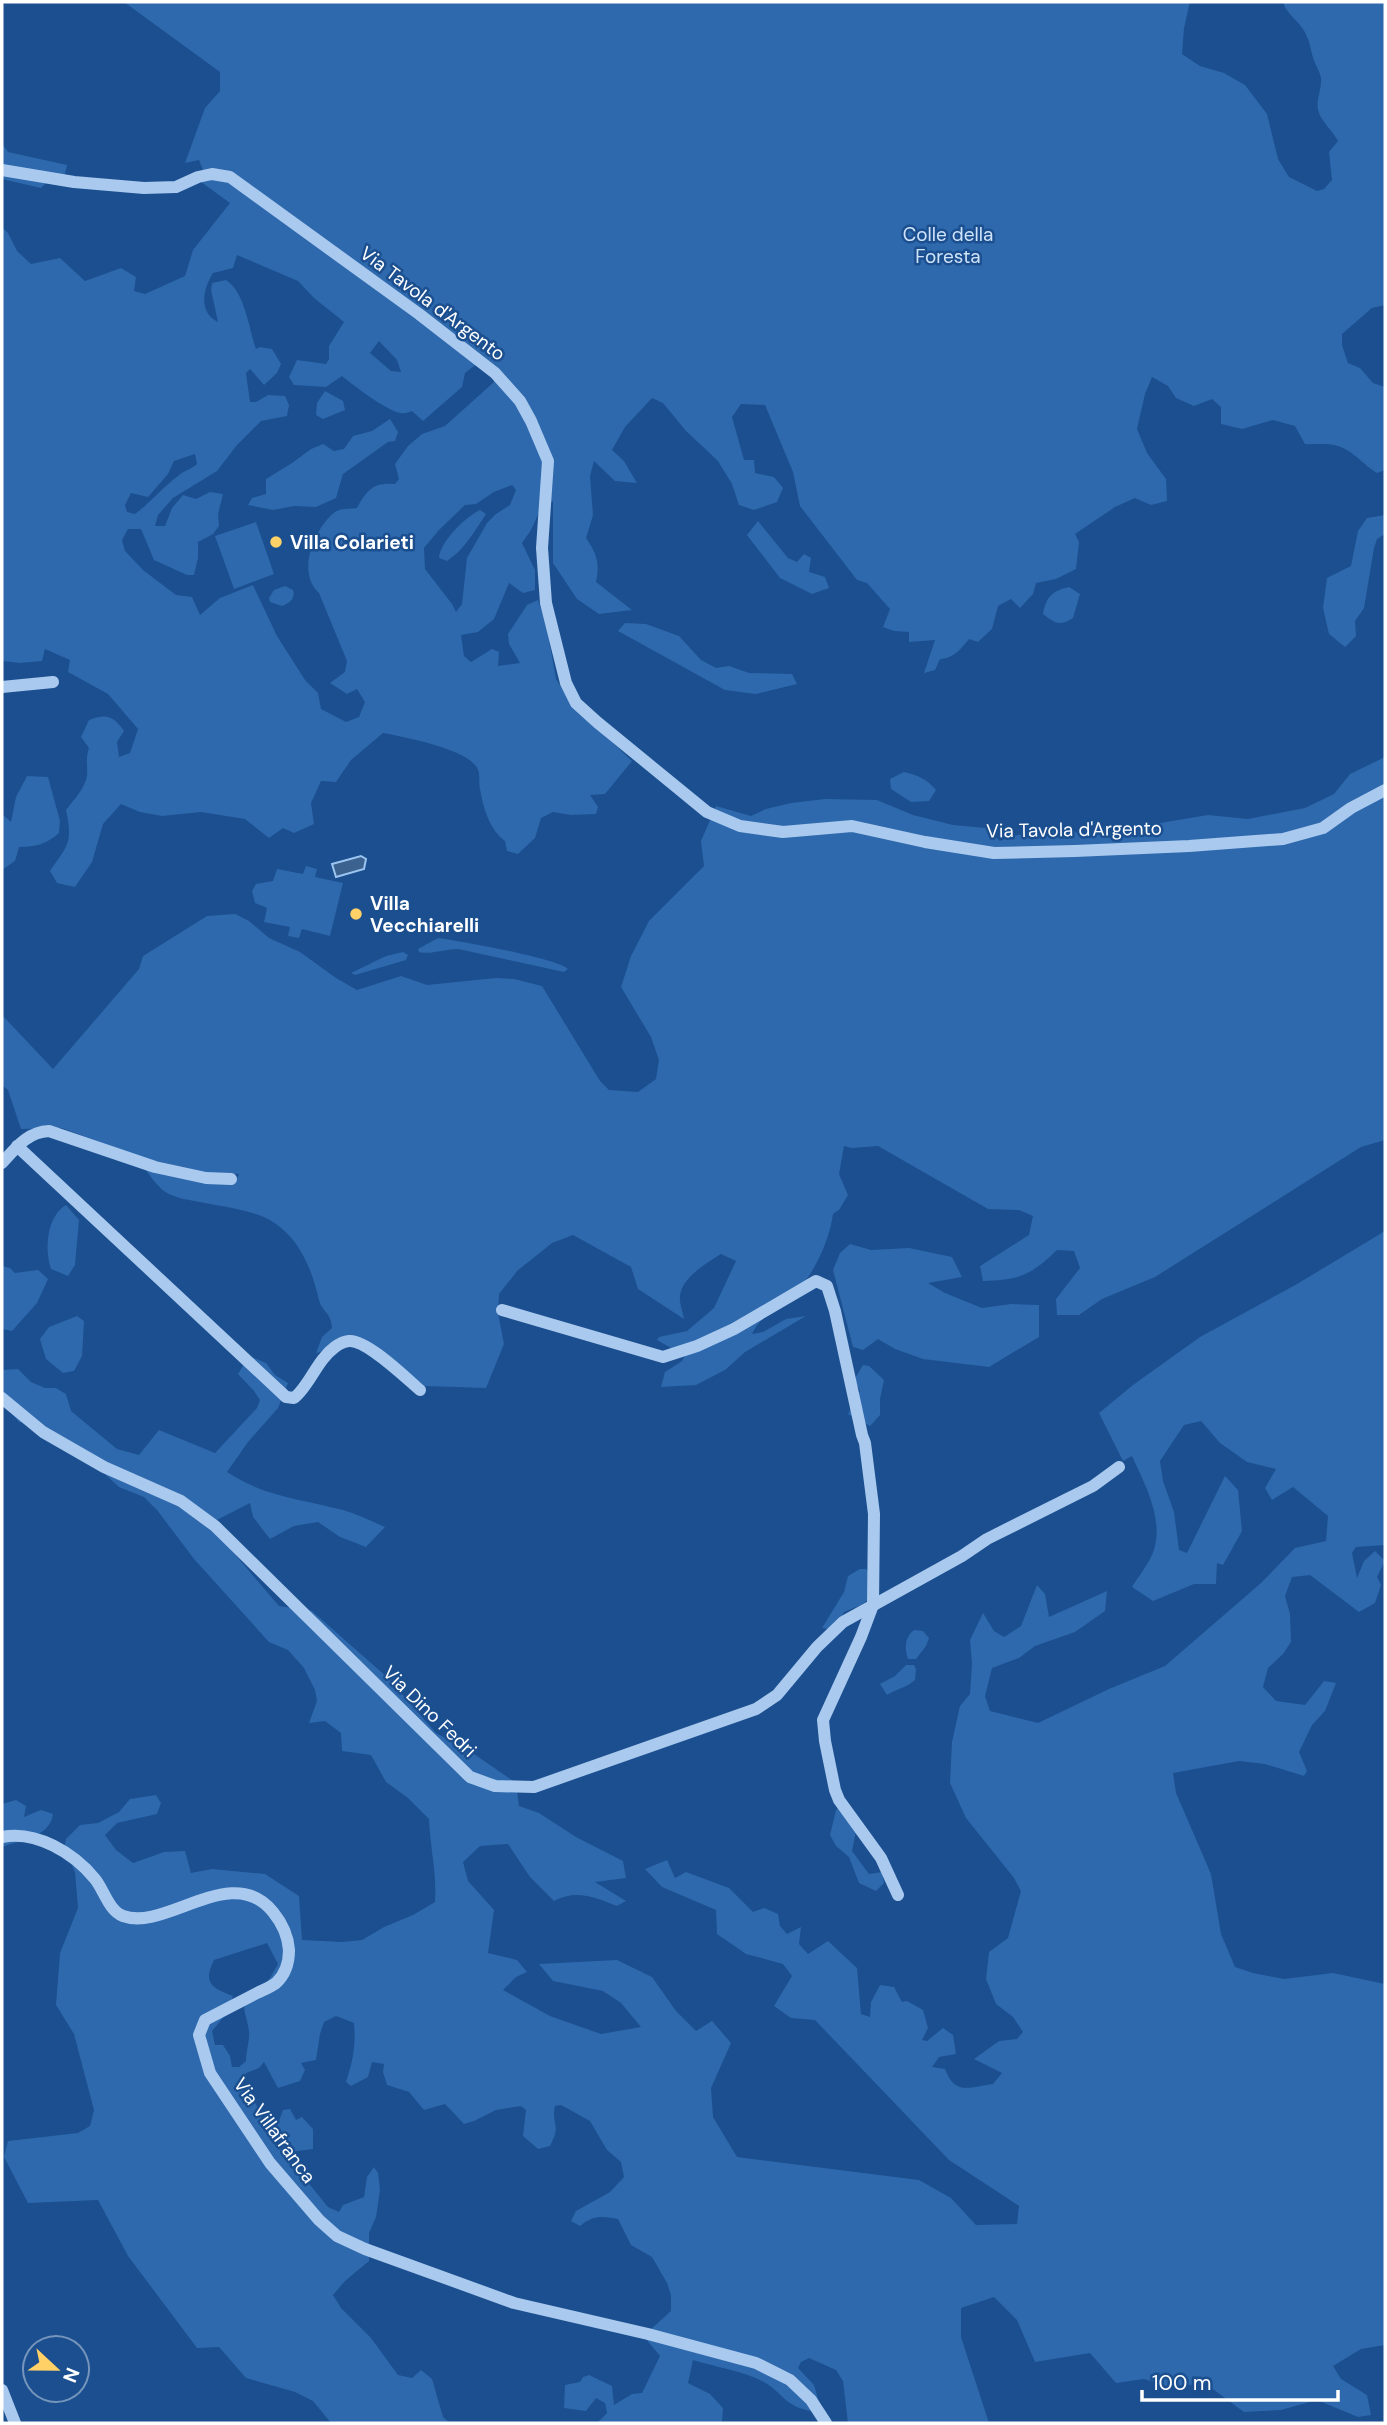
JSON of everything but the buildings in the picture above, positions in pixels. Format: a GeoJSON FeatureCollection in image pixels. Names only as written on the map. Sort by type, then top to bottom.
{"type":"FeatureCollection","features":[{"type":"Feature","properties":{"kind":"street","name":"Via Tavola d'Argento"},"geometry":{"type":"LineString","coordinates":[[2,170],[74,182],[144,188],[176,187],[212,174],[230,177],[419,314],[495,373],[520,401],[548,461],[542,548],[546,603],[566,683],[576,703],[707,812],[740,826],[783,832],[852,826],[994,853],[1075,851],[1283,839],[1323,828],[1351,808],[1385,790]]}},
{"type":"Feature","properties":{"kind":"street"},"geometry":{"type":"LineString","coordinates":[[2,687],[53,682]]}},
{"type":"Feature","properties":{"kind":"street"},"geometry":{"type":"LineString","coordinates":[[2,1163],[29,1136],[38,1132],[49,1132],[155,1167],[206,1178],[231,1179]]}},
{"type":"Feature","properties":{"kind":"street"},"geometry":{"type":"LineString","coordinates":[[17,1146],[286,1396],[294,1398],[301,1393],[326,1355],[338,1345],[349,1341],[359,1342],[420,1390]]}},
{"type":"Feature","properties":{"kind":"street"},"geometry":{"type":"LineString","coordinates":[[502,1310],[663,1357],[697,1346],[734,1329],[817,1281],[827,1286],[865,1443],[874,1514],[873,1605],[862,1637],[823,1720],[825,1741],[839,1800],[881,1858],[898,1895]]}},
{"type":"Feature","properties":{"kind":"street","name":"Via Dino Fedri"},"geometry":{"type":"LineString","coordinates":[[2,1398],[43,1432],[104,1467],[181,1501],[215,1526],[470,1777],[495,1786],[534,1787],[756,1709],[778,1695],[817,1647],[843,1622],[962,1556],[987,1539],[1093,1486],[1119,1467]]}},
{"type":"Feature","properties":{"kind":"street","name":"Via Villafranca"},"geometry":{"type":"LineString","coordinates":[[2,1837],[27,1836],[52,1845],[74,1859],[94,1878],[114,1911],[124,1917],[146,1919],[196,1901],[229,1894],[247,1895],[265,1902],[288,1937],[289,1964],[276,1983],[205,2020],[199,2035],[210,2073],[270,2163],[337,2236],[365,2249],[514,2302],[756,2363],[790,2380],[811,2400],[826,2423]]}},
{"type":"Feature","properties":{"kind":"street"},"geometry":{"type":"LineString","coordinates":[[2,2390],[15,2423]]}},
{"type":"Feature","properties":{"kind":"green space","name":"Colle della Foresta"},"geometry":{"type":"Polygon","coordinates":[[[124,2],[1190,2],[1182,54],[1200,66],[1224,73],[1245,85],[1267,114],[1278,159],[1289,177],[1317,191],[1324,189],[1332,180],[1329,152],[1338,141],[1318,110],[1321,78],[1305,32],[1283,2],[1385,2],[1385,305],[1372,308],[1342,334],[1342,345],[1348,363],[1360,368],[1373,383],[1385,387],[1385,470],[1377,473],[1340,447],[1305,444],[1295,426],[1273,420],[1242,429],[1221,424],[1221,407],[1212,399],[1194,406],[1176,398],[1168,386],[1152,377],[1137,429],[1147,453],[1166,479],[1167,501],[1151,505],[1135,498],[1115,507],[1075,534],[1079,542],[1076,569],[1056,579],[1036,583],[1033,594],[1020,608],[1011,599],[998,606],[992,629],[978,642],[969,639],[953,655],[940,659],[935,670],[924,673],[935,640],[909,642],[909,632],[883,627],[890,609],[867,583],[857,580],[800,506],[793,472],[765,405],[741,404],[732,417],[744,460],[754,460],[755,473],[774,477],[783,488],[777,502],[754,510],[739,505],[732,484],[718,461],[686,431],[663,403],[652,398],[625,427],[612,450],[624,461],[637,483],[615,481],[594,461],[590,476],[593,515],[586,538],[597,559],[596,582],[632,610],[599,614],[577,599],[553,563],[553,501],[542,506],[522,543],[535,570],[535,590],[523,593],[509,583],[494,619],[478,632],[461,635],[464,656],[471,662],[492,649],[499,652],[498,666],[520,663],[509,644],[508,634],[527,605],[538,600],[546,623],[556,679],[571,703],[632,761],[605,794],[590,795],[598,807],[596,814],[571,815],[553,812],[541,818],[535,838],[518,854],[507,851],[505,841],[491,825],[485,811],[479,773],[474,764],[445,748],[383,733],[351,760],[336,782],[321,781],[311,803],[314,824],[294,833],[283,828],[269,838],[245,819],[201,812],[162,816],[140,812],[121,804],[103,824],[92,862],[75,887],[57,883],[50,871],[69,837],[66,810],[86,781],[89,748],[81,737],[89,720],[105,716],[120,726],[124,731],[117,742],[119,757],[130,753],[138,729],[108,694],[68,672],[70,660],[45,649],[42,661],[2,661],[2,227],[17,251],[31,264],[60,258],[85,281],[121,268],[136,277],[134,291],[145,294],[185,276],[193,250],[230,203],[201,182],[203,170],[199,160],[185,163],[205,108],[220,91],[220,72],[124,2]],[[237,255],[233,268],[213,273],[205,293],[207,312],[218,322],[212,283],[226,280],[242,302],[256,349],[272,349],[281,364],[277,373],[264,385],[250,369],[246,373],[250,402],[256,402],[268,395],[285,396],[289,405],[287,416],[261,421],[237,445],[217,471],[173,498],[158,515],[155,526],[165,526],[172,508],[183,495],[196,499],[210,492],[223,494],[218,514],[219,526],[213,534],[198,542],[194,575],[187,575],[154,560],[141,529],[128,529],[122,540],[125,551],[143,570],[176,595],[192,597],[200,615],[220,598],[253,585],[277,636],[305,680],[318,693],[321,709],[346,722],[359,717],[365,702],[357,689],[347,694],[330,683],[345,672],[347,661],[319,593],[312,584],[308,563],[310,551],[320,529],[335,512],[357,508],[364,496],[376,486],[395,484],[399,479],[395,464],[408,446],[422,434],[445,426],[494,382],[492,370],[478,363],[465,373],[462,387],[423,421],[412,411],[402,413],[388,408],[342,376],[326,387],[294,385],[289,377],[297,360],[326,364],[329,359],[329,346],[344,322],[298,281],[237,255]],[[379,341],[370,353],[391,371],[401,372],[397,360],[379,341]],[[195,454],[174,461],[168,474],[148,497],[131,493],[125,505],[127,512],[135,514],[180,474],[197,464],[195,454]],[[512,485],[494,492],[476,504],[465,505],[424,548],[425,569],[456,612],[462,604],[467,558],[487,523],[510,505],[516,490],[512,485]]]}},
{"type":"Feature","properties":{"kind":"green space"},"geometry":{"type":"Polygon","coordinates":[[[2,143],[8,152],[67,165],[64,177],[49,180],[41,188],[2,179],[2,143]]]}},
{"type":"Feature","properties":{"kind":"green space"},"geometry":{"type":"Polygon","coordinates":[[[325,391],[343,401],[345,410],[323,419],[316,415],[317,403],[325,391]]]}},
{"type":"Feature","properties":{"kind":"green space"},"geometry":{"type":"Polygon","coordinates":[[[390,419],[398,432],[395,441],[388,442],[343,474],[336,498],[316,507],[294,506],[273,510],[248,505],[252,498],[266,494],[266,479],[311,449],[323,444],[334,451],[344,449],[353,436],[372,431],[390,419]]]}},
{"type":"Feature","properties":{"kind":"green space"},"geometry":{"type":"Polygon","coordinates":[[[480,510],[486,514],[464,546],[447,561],[439,558],[454,531],[480,510]]]}},
{"type":"Feature","properties":{"kind":"green space"},"geometry":{"type":"Polygon","coordinates":[[[1385,515],[1385,534],[1377,539],[1364,608],[1355,621],[1356,636],[1345,647],[1329,634],[1323,608],[1327,578],[1351,566],[1358,531],[1367,518],[1385,515]]]}},
{"type":"Feature","properties":{"kind":"green space"},"geometry":{"type":"Polygon","coordinates":[[[758,521],[788,558],[797,562],[804,554],[811,558],[809,572],[825,577],[829,588],[812,594],[780,578],[747,535],[758,521]]]}},
{"type":"Feature","properties":{"kind":"green space"},"geometry":{"type":"Polygon","coordinates":[[[256,522],[274,574],[234,589],[215,536],[256,522]]]}},
{"type":"Feature","properties":{"kind":"green space"},"geometry":{"type":"Polygon","coordinates":[[[285,586],[293,590],[294,596],[291,600],[282,606],[270,602],[269,598],[274,590],[285,586]]]}},
{"type":"Feature","properties":{"kind":"green space"},"geometry":{"type":"Polygon","coordinates":[[[1069,587],[1080,594],[1073,618],[1061,623],[1054,622],[1043,614],[1046,603],[1054,593],[1069,587]]]}},
{"type":"Feature","properties":{"kind":"green space"},"geometry":{"type":"Polygon","coordinates":[[[625,623],[646,624],[679,636],[701,660],[716,668],[729,666],[749,673],[792,674],[797,684],[756,694],[725,690],[618,631],[625,623]]]}},
{"type":"Feature","properties":{"kind":"green space"},"geometry":{"type":"Polygon","coordinates":[[[1385,757],[1385,1140],[1361,1147],[1155,1277],[1102,1299],[1079,1315],[1057,1315],[1056,1299],[1080,1268],[1074,1251],[1057,1250],[1032,1271],[1016,1277],[983,1281],[980,1266],[1029,1235],[1033,1216],[1019,1210],[988,1209],[878,1146],[844,1146],[839,1174],[848,1195],[839,1210],[833,1214],[821,1253],[799,1289],[767,1314],[752,1334],[763,1332],[786,1319],[806,1316],[745,1352],[725,1370],[696,1385],[661,1387],[665,1372],[682,1361],[689,1348],[671,1348],[657,1340],[659,1337],[687,1331],[714,1308],[736,1261],[721,1254],[690,1277],[680,1296],[684,1319],[638,1289],[631,1267],[573,1235],[552,1243],[518,1270],[499,1294],[498,1313],[504,1344],[486,1388],[425,1386],[365,1341],[316,1353],[322,1337],[332,1328],[331,1323],[320,1304],[304,1256],[291,1237],[273,1222],[258,1215],[168,1194],[146,1170],[236,1181],[239,1174],[207,1173],[142,1158],[62,1128],[21,1129],[8,1090],[2,1085],[2,1015],[53,1069],[139,969],[143,956],[207,916],[235,914],[249,921],[269,938],[300,952],[357,990],[401,976],[427,985],[496,978],[542,986],[600,1081],[609,1090],[638,1092],[656,1079],[659,1060],[651,1037],[621,987],[631,956],[649,921],[704,866],[701,841],[716,806],[751,816],[791,803],[825,799],[877,800],[913,815],[953,825],[986,828],[1000,841],[1017,835],[1069,828],[1082,836],[1208,815],[1248,819],[1305,808],[1334,794],[1350,774],[1385,757]]]}},
{"type":"Feature","properties":{"kind":"green space"},"geometry":{"type":"Polygon","coordinates":[[[904,772],[922,778],[936,790],[929,801],[911,802],[891,789],[890,779],[904,772]]]}},
{"type":"Feature","properties":{"kind":"green space"},"geometry":{"type":"Polygon","coordinates":[[[27,776],[48,777],[60,821],[59,833],[40,844],[19,847],[15,861],[2,870],[2,814],[11,822],[16,797],[27,776]]]}},
{"type":"Feature","properties":{"kind":"green space"},"geometry":{"type":"Polygon","coordinates":[[[306,866],[317,869],[315,877],[343,883],[330,936],[302,929],[299,938],[288,936],[290,927],[264,922],[267,908],[255,903],[252,891],[256,884],[273,881],[277,869],[303,874],[306,866]]]}},
{"type":"Feature","properties":{"kind":"green space"},"geometry":{"type":"Polygon","coordinates":[[[438,938],[527,955],[568,969],[564,972],[458,949],[419,952],[418,949],[438,938]]]}},
{"type":"Feature","properties":{"kind":"green space"},"geometry":{"type":"Polygon","coordinates":[[[403,952],[408,955],[406,960],[355,975],[351,973],[386,956],[403,952]]]}},
{"type":"Feature","properties":{"kind":"green space"},"geometry":{"type":"Polygon","coordinates":[[[66,1205],[79,1220],[75,1265],[68,1276],[51,1269],[48,1252],[51,1225],[66,1205]]]}},
{"type":"Feature","properties":{"kind":"green space"},"geometry":{"type":"Polygon","coordinates":[[[1385,1231],[1385,1545],[1356,1547],[1352,1553],[1357,1578],[1364,1561],[1375,1551],[1385,1561],[1377,1577],[1381,1585],[1375,1603],[1359,1612],[1310,1575],[1292,1577],[1285,1596],[1290,1614],[1291,1642],[1268,1668],[1263,1687],[1276,1701],[1305,1705],[1324,1681],[1336,1683],[1325,1711],[1312,1725],[1299,1752],[1307,1771],[1304,1776],[1265,1764],[1239,1761],[1173,1773],[1176,1793],[1211,1874],[1221,1934],[1235,1967],[1284,1979],[1333,1973],[1385,1984],[1385,2345],[1361,2349],[1333,2366],[1341,2379],[1367,2395],[1371,2415],[1358,2417],[1317,2400],[1281,2410],[1244,2412],[1206,2384],[1167,2386],[1144,2379],[1116,2383],[1090,2353],[1035,2362],[1017,2320],[994,2297],[961,2308],[961,2337],[989,2423],[848,2423],[843,2381],[836,2370],[809,2358],[801,2362],[798,2368],[814,2385],[819,2402],[811,2411],[789,2403],[756,2378],[693,2360],[688,2383],[710,2394],[723,2408],[722,2423],[597,2423],[607,2413],[605,2403],[596,2398],[586,2411],[564,2408],[565,2385],[580,2382],[583,2377],[589,2375],[612,2386],[614,2405],[632,2394],[642,2393],[660,2356],[646,2339],[650,2330],[671,2311],[671,2295],[667,2283],[652,2257],[631,2245],[618,2219],[598,2217],[580,2226],[571,2221],[576,2211],[610,2192],[624,2177],[621,2162],[607,2150],[590,2121],[561,2105],[555,2106],[556,2129],[550,2146],[538,2149],[523,2136],[526,2110],[521,2106],[496,2110],[464,2124],[445,2104],[424,2110],[409,2092],[387,2085],[383,2072],[384,2064],[372,2062],[368,2077],[351,2086],[346,2082],[355,2039],[354,2023],[336,2016],[324,2022],[316,2060],[301,2063],[305,2070],[300,2081],[278,2088],[264,2062],[259,2068],[246,2073],[242,2085],[255,2102],[264,2123],[277,2126],[283,2110],[290,2109],[296,2120],[302,2117],[313,2129],[313,2149],[297,2151],[289,2159],[328,2207],[339,2212],[343,2205],[364,2197],[367,2177],[374,2167],[378,2173],[380,2190],[376,2217],[369,2233],[369,2261],[333,2295],[341,2308],[371,2338],[398,2375],[412,2378],[421,2370],[432,2379],[443,2417],[450,2423],[331,2423],[313,2401],[295,2392],[246,2378],[219,2347],[197,2348],[128,2256],[98,2200],[28,2203],[4,2157],[8,2141],[78,2133],[90,2126],[94,2110],[74,2034],[56,2005],[60,1953],[78,1908],[75,1872],[64,1848],[66,1839],[80,1825],[98,1823],[119,1812],[130,1799],[156,1795],[161,1803],[157,1814],[117,1823],[105,1835],[116,1850],[133,1863],[164,1852],[185,1851],[191,1873],[212,1869],[265,1874],[299,1896],[302,1940],[362,1940],[435,1902],[435,1881],[429,1819],[408,1798],[386,1782],[371,1755],[342,1751],[341,1733],[325,1721],[309,1723],[317,1701],[315,1690],[304,1668],[288,1650],[269,1642],[194,1559],[144,1497],[119,1487],[49,1429],[19,1422],[2,1402],[2,1370],[18,1369],[31,1382],[45,1388],[56,1388],[66,1394],[71,1411],[117,1449],[139,1455],[159,1430],[215,1453],[257,1408],[260,1400],[238,1374],[249,1356],[266,1363],[275,1375],[288,1383],[278,1408],[248,1442],[227,1472],[269,1492],[343,1510],[385,1527],[366,1547],[340,1537],[318,1522],[294,1526],[270,1539],[253,1517],[250,1503],[209,1524],[279,1606],[312,1611],[388,1678],[436,1733],[474,1754],[516,1783],[519,1806],[539,1813],[576,1837],[623,1861],[626,1878],[595,1882],[626,1901],[617,1906],[593,1897],[578,1895],[554,1901],[530,1877],[508,1844],[480,1846],[463,1862],[468,1881],[494,1910],[488,1953],[517,1960],[527,1972],[516,1977],[503,1990],[550,2016],[601,2034],[641,2027],[621,2003],[603,1991],[553,1981],[539,1964],[617,1960],[652,1977],[676,2011],[696,2031],[712,2021],[731,2043],[711,2088],[713,2117],[737,2157],[919,2180],[951,2198],[976,2225],[1017,2224],[1019,2206],[949,2160],[815,2020],[791,2018],[774,2006],[792,1976],[783,1964],[746,1954],[717,1934],[716,1910],[662,1887],[645,1869],[667,1860],[675,1878],[686,1872],[729,1888],[753,1912],[764,1908],[778,1914],[780,1926],[787,1934],[801,1927],[799,1944],[808,1954],[828,1941],[857,1968],[861,2014],[870,2017],[871,2002],[880,1985],[894,1987],[902,2002],[907,2001],[923,2010],[928,2028],[922,2040],[927,2041],[943,2028],[953,2035],[956,2054],[939,2057],[932,2067],[945,2069],[953,2083],[964,2088],[993,2084],[1002,2073],[974,2059],[999,2041],[1017,2039],[1023,2032],[1013,2017],[996,2004],[986,1979],[989,1952],[1008,1938],[1021,1891],[1014,1878],[966,1818],[950,1783],[952,1742],[960,1706],[970,1694],[970,1640],[983,1613],[994,1631],[1004,1637],[1021,1626],[1037,1585],[1045,1594],[1049,1617],[1107,1591],[1105,1611],[1075,1632],[1035,1646],[1019,1658],[992,1668],[985,1696],[990,1711],[1038,1723],[1165,1666],[1261,1583],[1295,1548],[1326,1541],[1328,1516],[1293,1487],[1272,1500],[1265,1488],[1276,1469],[1247,1462],[1220,1443],[1201,1421],[1184,1425],[1160,1461],[1163,1481],[1174,1512],[1179,1550],[1187,1553],[1225,1476],[1238,1490],[1242,1531],[1223,1565],[1217,1563],[1216,1584],[1194,1584],[1153,1601],[1132,1587],[1150,1559],[1156,1542],[1157,1530],[1152,1504],[1132,1456],[1123,1461],[1099,1413],[1200,1337],[1297,1284],[1385,1231]],[[267,1943],[214,1960],[209,1975],[211,1984],[233,1996],[227,2013],[212,2031],[215,2045],[223,2045],[230,2056],[232,2067],[239,2067],[246,2061],[249,2028],[244,2007],[270,1978],[278,1964],[267,1943]]]}},
{"type":"Feature","properties":{"kind":"green space"},"geometry":{"type":"Polygon","coordinates":[[[850,1244],[871,1250],[909,1248],[952,1257],[962,1277],[928,1283],[982,1308],[1011,1304],[1039,1305],[1039,1337],[989,1367],[923,1359],[895,1349],[878,1339],[863,1350],[853,1347],[833,1270],[840,1253],[850,1244]]]}},
{"type":"Feature","properties":{"kind":"green space"},"geometry":{"type":"Polygon","coordinates":[[[2,1266],[15,1273],[38,1270],[48,1279],[37,1303],[12,1331],[2,1329],[2,1266]]]}},
{"type":"Feature","properties":{"kind":"green space"},"geometry":{"type":"Polygon","coordinates":[[[77,1316],[84,1321],[82,1356],[74,1371],[63,1373],[46,1359],[40,1339],[49,1327],[77,1316]]]}},
{"type":"Feature","properties":{"kind":"green space"},"geometry":{"type":"Polygon","coordinates":[[[863,1365],[869,1366],[884,1380],[880,1415],[870,1426],[848,1414],[860,1391],[854,1380],[863,1365]]]}},
{"type":"Feature","properties":{"kind":"green space"},"geometry":{"type":"Polygon","coordinates":[[[860,1569],[866,1569],[874,1580],[873,1596],[844,1612],[833,1630],[822,1628],[844,1592],[848,1576],[860,1569]]]}},
{"type":"Feature","properties":{"kind":"green space"},"geometry":{"type":"Polygon","coordinates":[[[914,1630],[923,1631],[929,1638],[916,1659],[908,1659],[906,1643],[914,1630]]]}},
{"type":"Feature","properties":{"kind":"green space"},"geometry":{"type":"Polygon","coordinates":[[[906,1665],[914,1665],[915,1680],[887,1695],[880,1684],[895,1676],[906,1665]]]}},
{"type":"Feature","properties":{"kind":"green space"},"geometry":{"type":"Polygon","coordinates":[[[16,1800],[26,1806],[24,1817],[41,1810],[53,1814],[51,1822],[41,1833],[2,1847],[2,1804],[16,1800]]]}},
{"type":"Feature","properties":{"kind":"green space"},"geometry":{"type":"Polygon","coordinates":[[[840,1807],[857,1826],[852,1851],[869,1874],[882,1872],[884,1883],[876,1891],[859,1883],[849,1857],[836,1846],[830,1835],[836,1810],[840,1807]]]}},
{"type":"Feature","properties":{"kind":"shaded area"},"geometry":{"type":"Polygon","coordinates":[[[361,856],[366,859],[364,869],[336,877],[332,864],[361,856]]]}},
{"type":"Feature","properties":{"kind":"place","name":"Villa Colarieti"},"geometry":{"type":"Point","coordinates":[276,542]}},
{"type":"Feature","properties":{"kind":"place","name":"Villa Vecchiarelli"},"geometry":{"type":"Point","coordinates":[356,914]}}]}
